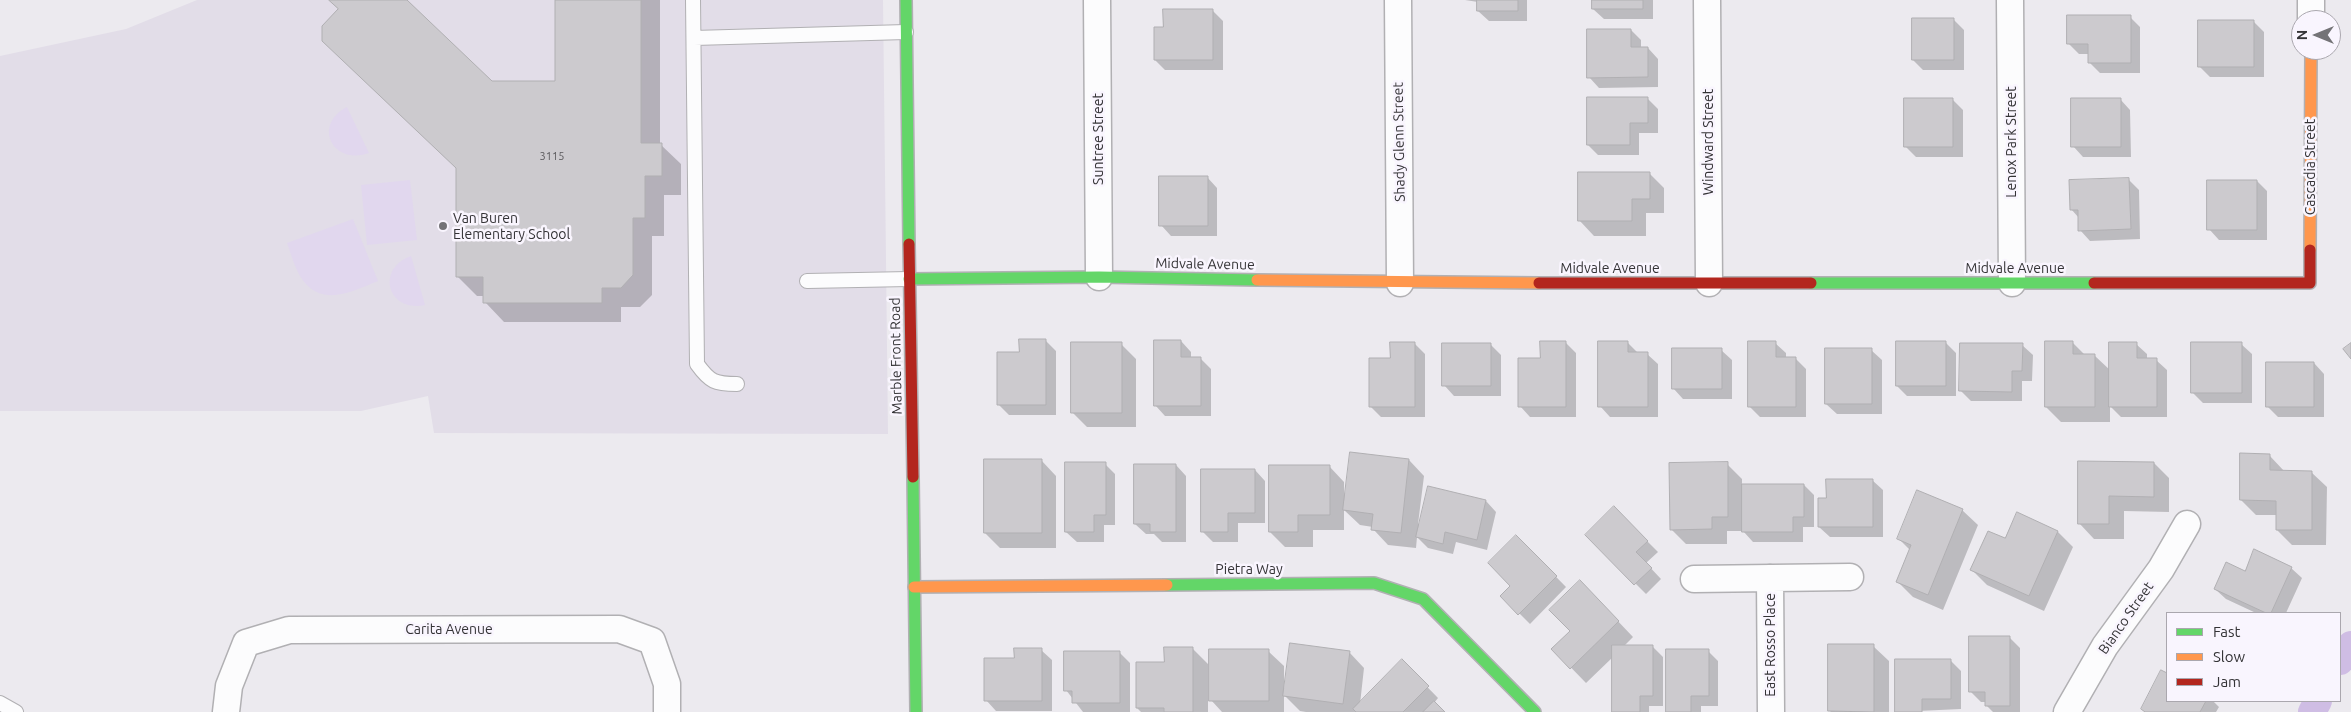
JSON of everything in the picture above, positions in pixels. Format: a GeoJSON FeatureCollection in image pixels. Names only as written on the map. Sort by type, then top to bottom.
{"type":"FeatureCollection","features":[{"type":"Feature","properties":{"kind":"street","name":"Marble Front Road"},"geometry":{"type":"LineString","coordinates":[[906,0],[916,712]]}},
{"type":"Feature","properties":{"kind":"street","name":"Suntree Street"},"geometry":{"type":"LineString","coordinates":[[1097,0],[1099,277]]}},
{"type":"Feature","properties":{"kind":"street","name":"Shady Glenn Street"},"geometry":{"type":"LineString","coordinates":[[1398,0],[1400,284]]}},
{"type":"Feature","properties":{"kind":"street","name":"Windward Street"},"geometry":{"type":"LineString","coordinates":[[1707,0],[1709,284]]}},
{"type":"Feature","properties":{"kind":"street","name":"Lenox Park Street"},"geometry":{"type":"LineString","coordinates":[[2010,0],[2012,284]]}},
{"type":"Feature","properties":{"kind":"street","name":"Cascadia Street"},"geometry":{"type":"LineString","coordinates":[[2310,284],[2311,60]]}},
{"type":"Feature","properties":{"kind":"street","name":"Midvale Avenue"},"geometry":{"type":"LineString","coordinates":[[909,279],[1099,277],[1400,284],[2310,284]]}},
{"type":"Feature","properties":{"kind":"street","name":"Bianco Street"},"geometry":{"type":"LineString","coordinates":[[2067,712],[2105,646],[2161,569],[2187,524]]}},
{"type":"Feature","properties":{"kind":"street","name":"East Rosso Place"},"geometry":{"type":"LineString","coordinates":[[1694,579],[1850,577]]}},
{"type":"Feature","properties":{"kind":"street","name":"East Rosso Place"},"geometry":{"type":"LineString","coordinates":[[1770,578],[1771,712]]}},
{"type":"Feature","properties":{"kind":"street","name":"Pietra Way"},"geometry":{"type":"LineString","coordinates":[[914,587],[1374,583],[1423,599],[1535,712]]}},
{"type":"Feature","properties":{"kind":"street","name":"Carita Avenue"},"geometry":{"type":"LineString","coordinates":[[226,712],[228,686],[246,643],[289,630],[609,628],[619,628],[652,641],[668,684],[668,712]]}},
{"type":"Feature","properties":{"kind":"lane"},"geometry":{"type":"LineString","coordinates":[[693,0],[697,364],[706,376],[718,384],[737,384]]}},
{"type":"Feature","properties":{"kind":"lane"},"geometry":{"type":"LineString","coordinates":[[694,38],[906,32]]}},
{"type":"Feature","properties":{"kind":"lane"},"geometry":{"type":"LineString","coordinates":[[807,281],[909,279]]}},
{"type":"Feature","properties":{"kind":"lane"},"geometry":{"type":"LineString","coordinates":[[0,702],[16,712]]}},
{"type":"Feature","properties":{"kind":"shaded area","name":"Van Buren Elementary School"},"geometry":{"type":"Polygon","coordinates":[[[197,0],[883,0],[888,434],[434,433],[428,396],[361,411],[0,411],[0,56],[126,29],[197,0]]]}},
{"type":"Feature","properties":{"kind":"shaded area"},"geometry":{"type":"Polygon","coordinates":[[[347,107],[369,153],[345,154],[331,142],[329,133],[331,124],[336,115],[347,107]]]}},
{"type":"Feature","properties":{"kind":"shaded area"},"geometry":{"type":"Polygon","coordinates":[[[410,180],[417,240],[367,245],[361,185],[410,180]]]}},
{"type":"Feature","properties":{"kind":"shaded area"},"geometry":{"type":"Polygon","coordinates":[[[353,219],[378,281],[338,295],[319,293],[310,288],[302,279],[287,243],[353,219]]]}},
{"type":"Feature","properties":{"kind":"shaded area"},"geometry":{"type":"Polygon","coordinates":[[[411,256],[425,305],[412,306],[402,303],[395,296],[391,288],[390,279],[393,270],[400,262],[411,256]]]}},
{"type":"Feature","properties":{"kind":"building"},"geometry":{"type":"Polygon","coordinates":[[[329,0],[407,0],[492,81],[555,81],[555,0],[641,0],[641,143],[662,143],[662,176],[645,176],[645,218],[633,218],[633,275],[621,288],[602,288],[602,303],[483,303],[483,277],[456,277],[456,168],[322,41],[322,26],[338,9],[329,0]]]}},
{"type":"Feature","properties":{"kind":"building"},"geometry":{"type":"Polygon","coordinates":[[[1477,0],[1518,0],[1518,11],[1477,11],[1477,0]]]}},
{"type":"Feature","properties":{"kind":"building"},"geometry":{"type":"Polygon","coordinates":[[[1592,0],[1643,0],[1643,9],[1592,9],[1592,0]]]}},
{"type":"Feature","properties":{"kind":"building"},"geometry":{"type":"Polygon","coordinates":[[[1163,9],[1213,9],[1213,60],[1154,60],[1154,27],[1163,27],[1163,9]]]}},
{"type":"Feature","properties":{"kind":"building"},"geometry":{"type":"Polygon","coordinates":[[[2067,15],[2131,15],[2131,63],[2088,63],[2088,44],[2067,44],[2067,15]]]}},
{"type":"Feature","properties":{"kind":"building"},"geometry":{"type":"Polygon","coordinates":[[[1912,18],[1954,18],[1954,60],[1912,60],[1912,18]]]}},
{"type":"Feature","properties":{"kind":"building"},"geometry":{"type":"Polygon","coordinates":[[[2198,20],[2254,20],[2254,67],[2198,67],[2198,20]]]}},
{"type":"Feature","properties":{"kind":"building"},"geometry":{"type":"Polygon","coordinates":[[[1587,29],[1631,29],[1631,47],[1648,47],[1648,77],[1587,78],[1587,29]]]}},
{"type":"Feature","properties":{"kind":"building"},"geometry":{"type":"Polygon","coordinates":[[[1587,97],[1648,97],[1648,123],[1630,123],[1630,145],[1587,145],[1587,97]]]}},
{"type":"Feature","properties":{"kind":"building"},"geometry":{"type":"Polygon","coordinates":[[[1904,98],[1953,98],[1953,147],[1904,147],[1904,98]]]}},
{"type":"Feature","properties":{"kind":"building"},"geometry":{"type":"Polygon","coordinates":[[[2071,98],[2121,98],[2121,147],[2071,147],[2071,98]]]}},
{"type":"Feature","properties":{"kind":"building"},"geometry":{"type":"Polygon","coordinates":[[[1578,172],[1650,172],[1650,199],[1632,199],[1632,221],[1578,221],[1578,172]]]}},
{"type":"Feature","properties":{"kind":"building"},"geometry":{"type":"Polygon","coordinates":[[[1159,176],[1208,176],[1208,226],[1159,226],[1159,176]]]}},
{"type":"Feature","properties":{"kind":"building"},"geometry":{"type":"Polygon","coordinates":[[[2129,178],[2131,229],[2078,231],[2078,210],[2070,210],[2069,180],[2129,178]]]}},
{"type":"Feature","properties":{"kind":"building"},"geometry":{"type":"Polygon","coordinates":[[[2207,180],[2257,180],[2257,230],[2207,230],[2207,180]]]}},
{"type":"Feature","properties":{"kind":"building"},"geometry":{"type":"Polygon","coordinates":[[[1019,339],[1046,339],[1046,405],[997,405],[997,352],[1019,352],[1019,339]]]}},
{"type":"Feature","properties":{"kind":"building"},"geometry":{"type":"Polygon","coordinates":[[[1154,340],[1181,340],[1181,357],[1201,357],[1201,406],[1154,406],[1154,340]]]}},
{"type":"Feature","properties":{"kind":"building"},"geometry":{"type":"Polygon","coordinates":[[[1540,341],[1566,341],[1566,407],[1518,407],[1518,358],[1540,358],[1540,341]]]}},
{"type":"Feature","properties":{"kind":"building"},"geometry":{"type":"Polygon","coordinates":[[[1598,341],[1628,341],[1628,352],[1648,352],[1648,407],[1598,407],[1598,341]]]}},
{"type":"Feature","properties":{"kind":"building"},"geometry":{"type":"Polygon","coordinates":[[[1748,341],[1776,341],[1776,357],[1796,357],[1796,407],[1748,407],[1748,341]]]}},
{"type":"Feature","properties":{"kind":"building"},"geometry":{"type":"Polygon","coordinates":[[[1896,341],[1946,341],[1946,386],[1896,386],[1896,341]]]}},
{"type":"Feature","properties":{"kind":"building"},"geometry":{"type":"Polygon","coordinates":[[[2045,341],[2073,341],[2073,354],[2095,354],[2095,407],[2045,407],[2045,341]]]}},
{"type":"Feature","properties":{"kind":"building"},"geometry":{"type":"Polygon","coordinates":[[[1071,342],[1122,342],[1122,413],[1071,413],[1071,342]]]}},
{"type":"Feature","properties":{"kind":"building"},"geometry":{"type":"Polygon","coordinates":[[[1390,342],[1415,342],[1415,407],[1369,407],[1369,358],[1390,358],[1390,342]]]}},
{"type":"Feature","properties":{"kind":"building"},"geometry":{"type":"Polygon","coordinates":[[[2109,342],[2137,342],[2137,358],[2157,358],[2157,407],[2109,407],[2109,342]]]}},
{"type":"Feature","properties":{"kind":"building"},"geometry":{"type":"Polygon","coordinates":[[[2191,342],[2242,342],[2242,393],[2191,393],[2191,342]]]}},
{"type":"Feature","properties":{"kind":"building"},"geometry":{"type":"Polygon","coordinates":[[[1442,343],[1491,343],[1491,386],[1442,386],[1442,343]]]}},
{"type":"Feature","properties":{"kind":"building"},"geometry":{"type":"Polygon","coordinates":[[[1960,343],[2023,343],[2022,371],[2012,371],[2012,392],[1959,391],[1960,343]]]}},
{"type":"Feature","properties":{"kind":"building"},"geometry":{"type":"Polygon","coordinates":[[[2351,343],[2351,359],[2343,349],[2351,343]]]}},
{"type":"Feature","properties":{"kind":"building"},"geometry":{"type":"Polygon","coordinates":[[[1672,348],[1722,348],[1722,389],[1672,389],[1672,348]]]}},
{"type":"Feature","properties":{"kind":"building"},"geometry":{"type":"Polygon","coordinates":[[[1825,348],[1872,348],[1872,404],[1825,404],[1825,348]]]}},
{"type":"Feature","properties":{"kind":"building"},"geometry":{"type":"Polygon","coordinates":[[[2266,362],[2314,362],[2314,407],[2266,407],[2266,362]]]}},
{"type":"Feature","properties":{"kind":"building"},"geometry":{"type":"Polygon","coordinates":[[[1350,452],[1409,459],[1401,533],[1371,530],[1373,514],[1343,510],[1350,452]]]}},
{"type":"Feature","properties":{"kind":"building"},"geometry":{"type":"Polygon","coordinates":[[[2240,453],[2270,454],[2270,470],[2312,471],[2312,530],[2276,530],[2276,501],[2240,500],[2240,453]]]}},
{"type":"Feature","properties":{"kind":"building"},"geometry":{"type":"Polygon","coordinates":[[[984,459],[1042,459],[1042,533],[984,533],[984,459]]]}},
{"type":"Feature","properties":{"kind":"building"},"geometry":{"type":"Polygon","coordinates":[[[2078,461],[2154,462],[2154,497],[2109,496],[2109,524],[2078,524],[2078,461]]]}},
{"type":"Feature","properties":{"kind":"building"},"geometry":{"type":"Polygon","coordinates":[[[1065,462],[1106,462],[1106,515],[1094,515],[1094,532],[1065,532],[1065,462]]]}},
{"type":"Feature","properties":{"kind":"building"},"geometry":{"type":"Polygon","coordinates":[[[1728,462],[1728,517],[1712,517],[1712,529],[1670,530],[1669,463],[1728,462]]]}},
{"type":"Feature","properties":{"kind":"building"},"geometry":{"type":"Polygon","coordinates":[[[1134,464],[1176,464],[1176,532],[1150,532],[1150,524],[1134,524],[1134,464]]]}},
{"type":"Feature","properties":{"kind":"building"},"geometry":{"type":"Polygon","coordinates":[[[1269,465],[1330,465],[1330,515],[1298,515],[1298,532],[1269,532],[1269,465]]]}},
{"type":"Feature","properties":{"kind":"building"},"geometry":{"type":"Polygon","coordinates":[[[1201,469],[1255,469],[1255,513],[1228,513],[1228,532],[1201,532],[1201,469]]]}},
{"type":"Feature","properties":{"kind":"building"},"geometry":{"type":"Polygon","coordinates":[[[1826,479],[1873,479],[1873,527],[1818,527],[1818,498],[1826,498],[1826,479]]]}},
{"type":"Feature","properties":{"kind":"building"},"geometry":{"type":"Polygon","coordinates":[[[1742,484],[1804,484],[1804,517],[1793,517],[1793,532],[1742,532],[1742,484]]]}},
{"type":"Feature","properties":{"kind":"building"},"geometry":{"type":"Polygon","coordinates":[[[1428,486],[1486,500],[1477,540],[1445,532],[1443,544],[1416,537],[1428,486]]]}},
{"type":"Feature","properties":{"kind":"building"},"geometry":{"type":"Polygon","coordinates":[[[1917,490],[1963,509],[1928,595],[1896,582],[1911,545],[1897,539],[1917,490]]]}},
{"type":"Feature","properties":{"kind":"building"},"geometry":{"type":"Polygon","coordinates":[[[1614,506],[1648,541],[1636,552],[1652,568],[1634,585],[1585,535],[1614,506]]]}},
{"type":"Feature","properties":{"kind":"building"},"geometry":{"type":"Polygon","coordinates":[[[2017,512],[2058,531],[2029,596],[1970,570],[1988,531],[2005,538],[2017,512]]]}},
{"type":"Feature","properties":{"kind":"building"},"geometry":{"type":"Polygon","coordinates":[[[1516,535],[1557,576],[1518,615],[1500,596],[1510,586],[1488,563],[1516,535]]]}},
{"type":"Feature","properties":{"kind":"building"},"geometry":{"type":"Polygon","coordinates":[[[2254,549],[2292,567],[2271,612],[2264,612],[2214,589],[2226,562],[2245,571],[2254,549]]]}},
{"type":"Feature","properties":{"kind":"building"},"geometry":{"type":"Polygon","coordinates":[[[1580,580],[1619,621],[1570,669],[1551,649],[1570,631],[1549,610],[1580,580]]]}},
{"type":"Feature","properties":{"kind":"building"},"geometry":{"type":"Polygon","coordinates":[[[1969,636],[2010,636],[2010,706],[1985,706],[1985,692],[1969,692],[1969,636]]]}},
{"type":"Feature","properties":{"kind":"building"},"geometry":{"type":"Polygon","coordinates":[[[1290,643],[1350,651],[1343,704],[1283,696],[1290,643]]]}},
{"type":"Feature","properties":{"kind":"building"},"geometry":{"type":"Polygon","coordinates":[[[1828,644],[1874,644],[1874,712],[1828,711],[1828,644]]]}},
{"type":"Feature","properties":{"kind":"building"},"geometry":{"type":"Polygon","coordinates":[[[1612,645],[1653,645],[1653,696],[1640,696],[1640,712],[1612,712],[1612,645]]]}},
{"type":"Feature","properties":{"kind":"building"},"geometry":{"type":"Polygon","coordinates":[[[1164,647],[1193,647],[1193,712],[1164,712],[1164,708],[1136,708],[1136,662],[1164,662],[1164,647]]]}},
{"type":"Feature","properties":{"kind":"building"},"geometry":{"type":"Polygon","coordinates":[[[1014,648],[1042,648],[1042,701],[984,701],[984,658],[1014,658],[1014,648]]]}},
{"type":"Feature","properties":{"kind":"building"},"geometry":{"type":"Polygon","coordinates":[[[1209,649],[1269,649],[1269,701],[1209,701],[1209,649]]]}},
{"type":"Feature","properties":{"kind":"building"},"geometry":{"type":"Polygon","coordinates":[[[1666,649],[1709,649],[1709,696],[1691,696],[1691,712],[1666,712],[1666,649]]]}},
{"type":"Feature","properties":{"kind":"building"},"geometry":{"type":"Polygon","coordinates":[[[1064,651],[1120,651],[1120,703],[1072,703],[1072,691],[1064,691],[1064,651]]]}},
{"type":"Feature","properties":{"kind":"building"},"geometry":{"type":"Polygon","coordinates":[[[1402,659],[1429,686],[1403,712],[1356,712],[1353,709],[1402,659]]]}},
{"type":"Feature","properties":{"kind":"building"},"geometry":{"type":"Polygon","coordinates":[[[1895,659],[1951,659],[1951,699],[1922,699],[1922,712],[1895,712],[1895,659]]]}},
{"type":"Feature","properties":{"kind":"building"},"geometry":{"type":"Polygon","coordinates":[[[2161,670],[2166,672],[2166,702],[2205,702],[2200,712],[2145,712],[2141,709],[2161,670]]]}},
{"type":"Feature","properties":{"kind":"building"},"geometry":{"type":"Polygon","coordinates":[[[1434,701],[1445,712],[1423,712],[1434,701]]]}},
{"type":"Feature","properties":{"kind":"waterway"},"geometry":{"type":"LineString","coordinates":[[2341,660],[2351,645]]}},
{"type":"Feature","properties":{"kind":"waterway"},"geometry":{"type":"LineString","coordinates":[[2312,712],[2317,702]]}},
{"type":"Feature","properties":{"kind":"traffic: fast"},"geometry":{"type":"LineString","coordinates":[[906,0],[909,244]]}},
{"type":"Feature","properties":{"kind":"traffic: fast"},"geometry":{"type":"LineString","coordinates":[[909,279],[1099,277],[1257,280]]}},
{"type":"Feature","properties":{"kind":"traffic: fast"},"geometry":{"type":"LineString","coordinates":[[1811,283],[2094,283]]}},
{"type":"Feature","properties":{"kind":"traffic: fast"},"geometry":{"type":"LineString","coordinates":[[913,477],[916,712]]}},
{"type":"Feature","properties":{"kind":"traffic: fast"},"geometry":{"type":"LineString","coordinates":[[1167,585],[1374,583],[1423,599],[1535,712]]}},
{"type":"Feature","properties":{"kind":"traffic: slow"},"geometry":{"type":"LineString","coordinates":[[2310,250],[2311,60]]}},
{"type":"Feature","properties":{"kind":"traffic: slow"},"geometry":{"type":"LineString","coordinates":[[1257,280],[1539,283]]}},
{"type":"Feature","properties":{"kind":"traffic: slow"},"geometry":{"type":"LineString","coordinates":[[914,587],[1167,585]]}},
{"type":"Feature","properties":{"kind":"traffic: jam"},"geometry":{"type":"LineString","coordinates":[[909,244],[913,477]]}},
{"type":"Feature","properties":{"kind":"traffic: jam"},"geometry":{"type":"LineString","coordinates":[[2094,283],[2310,283],[2310,250]]}},
{"type":"Feature","properties":{"kind":"traffic: jam"},"geometry":{"type":"LineString","coordinates":[[1539,283],[1811,283]]}},
{"type":"Feature","properties":{"kind":"place","name":"Van Buren Elementary School"},"geometry":{"type":"Point","coordinates":[443,226]}}]}
